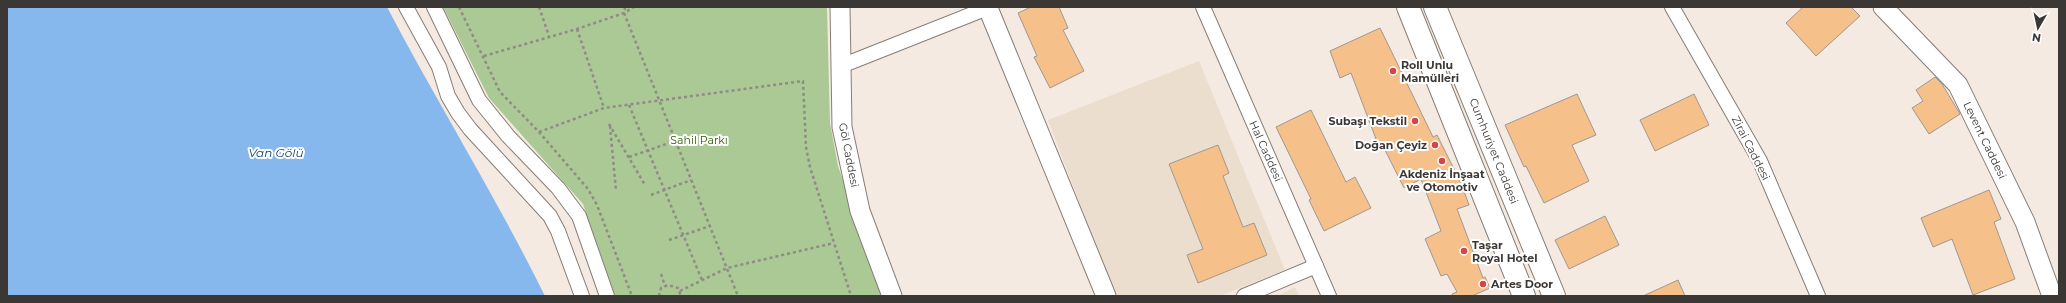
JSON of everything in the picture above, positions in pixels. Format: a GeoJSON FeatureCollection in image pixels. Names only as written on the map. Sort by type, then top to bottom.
{"type":"FeatureCollection","features":[{"type":"Feature","properties":{"kind":"highway"},"geometry":{"type":"LineString","coordinates":[[1408,7],[1524,296]]}},
{"type":"Feature","properties":{"kind":"highway","name":"Cumhuriyet Caddesi"},"geometry":{"type":"LineString","coordinates":[[1440,9],[1554,296]]}},
{"type":"Feature","properties":{"kind":"street"},"geometry":{"type":"LineString","coordinates":[[406,7],[439,67],[448,96],[458,113],[470,129],[552,219],[582,296]]}},
{"type":"Feature","properties":{"kind":"street"},"geometry":{"type":"LineString","coordinates":[[434,7],[479,100],[508,136],[558,188],[579,216],[608,296]]}},
{"type":"Feature","properties":{"kind":"street","name":"Göl Caddesi"},"geometry":{"type":"LineString","coordinates":[[840,7],[842,127],[859,203],[892,296]]}},
{"type":"Feature","properties":{"kind":"street"},"geometry":{"type":"LineString","coordinates":[[841,66],[989,7],[1106,296]]}},
{"type":"Feature","properties":{"kind":"street","name":"Hal Caddesi"},"geometry":{"type":"LineString","coordinates":[[1202,7],[1329,296]]}},
{"type":"Feature","properties":{"kind":"street","name":"Zirai Caddesi"},"geometry":{"type":"LineString","coordinates":[[1672,7],[1760,161],[1818,296]]}},
{"type":"Feature","properties":{"kind":"street","name":"Levent Caddesi"},"geometry":{"type":"LineString","coordinates":[[1883,7],[1958,85],[2025,222],[2052,296]]}},
{"type":"Feature","properties":{"kind":"street"},"geometry":{"type":"LineString","coordinates":[[1244,296],[1316,266]]}},
{"type":"Feature","properties":{"kind":"path"},"geometry":{"type":"LineString","coordinates":[[459,7],[484,56],[577,29],[624,13],[634,7]]}},
{"type":"Feature","properties":{"kind":"path"},"geometry":{"type":"LineString","coordinates":[[539,7],[549,36]]}},
{"type":"Feature","properties":{"kind":"path"},"geometry":{"type":"LineString","coordinates":[[625,7],[624,13],[658,102],[738,296]]}},
{"type":"Feature","properties":{"kind":"path"},"geometry":{"type":"LineString","coordinates":[[577,29],[604,108]]}},
{"type":"Feature","properties":{"kind":"path"},"geometry":{"type":"LineString","coordinates":[[539,132],[604,108],[658,102],[803,81],[806,147],[851,296]]}},
{"type":"Feature","properties":{"kind":"path"},"geometry":{"type":"LineString","coordinates":[[629,105],[702,280]]}},
{"type":"Feature","properties":{"kind":"path"},"geometry":{"type":"LineString","coordinates":[[616,191],[609,124],[645,185]]}},
{"type":"Feature","properties":{"kind":"path"},"geometry":{"type":"LineString","coordinates":[[628,157],[675,141]]}},
{"type":"Feature","properties":{"kind":"path"},"geometry":{"type":"LineString","coordinates":[[651,195],[691,180]]}},
{"type":"Feature","properties":{"kind":"path"},"geometry":{"type":"LineString","coordinates":[[669,240],[710,226]]}},
{"type":"Feature","properties":{"kind":"path"},"geometry":{"type":"LineString","coordinates":[[680,291],[727,268],[834,243]]}},
{"type":"Feature","properties":{"kind":"path"},"geometry":{"type":"LineString","coordinates":[[661,274],[665,286]]}},
{"type":"Feature","properties":{"kind":"path"},"geometry":{"type":"LineString","coordinates":[[659,296],[659,291],[665,286],[675,286],[680,291],[681,296]]}},
{"type":"Feature","properties":{"kind":"shaded area"},"geometry":{"type":"Polygon","coordinates":[[[1199,61],[1285,270],[1220,296],[1115,296],[1048,120],[1199,61]]]}},
{"type":"Feature","properties":{"kind":"shaded area"},"geometry":{"type":"Polygon","coordinates":[[[1295,287],[1299,296],[1277,296],[1295,287]]]}},
{"type":"Feature","properties":{"kind":"green space","name":"Sahil Parkı"},"geometry":{"type":"Polygon","coordinates":[[[443,7],[827,7],[830,123],[838,166],[883,296],[615,296],[583,204],[489,98],[443,7]]]}},
{"type":"Feature","properties":{"kind":"water","name":"Van Gölü"},"geometry":{"type":"Polygon","coordinates":[[[7,7],[387,7],[507,223],[545,296],[7,296],[7,7]]]}},
{"type":"Feature","properties":{"kind":"building"},"geometry":{"type":"Polygon","coordinates":[[[1031,7],[1059,7],[1068,28],[1063,30],[1084,71],[1050,88],[1034,57],[1037,56],[1018,13],[1031,7]]]}},
{"type":"Feature","properties":{"kind":"building"},"geometry":{"type":"Polygon","coordinates":[[[1803,7],[1851,7],[1860,16],[1816,56],[1786,23],[1803,7]]]}},
{"type":"Feature","properties":{"kind":"building"},"geometry":{"type":"Polygon","coordinates":[[[1380,28],[1433,137],[1437,135],[1461,183],[1469,205],[1457,209],[1483,278],[1485,277],[1490,288],[1472,296],[1453,296],[1452,294],[1457,292],[1447,274],[1441,276],[1425,239],[1441,231],[1421,179],[1404,188],[1383,146],[1379,147],[1351,73],[1340,78],[1330,51],[1380,28]]]}},
{"type":"Feature","properties":{"kind":"building"},"geometry":{"type":"Polygon","coordinates":[[[1935,77],[1942,84],[1960,114],[1929,134],[1912,108],[1923,101],[1916,90],[1935,77]]]}},
{"type":"Feature","properties":{"kind":"building"},"geometry":{"type":"Polygon","coordinates":[[[1577,94],[1596,135],[1572,145],[1589,181],[1544,203],[1526,166],[1524,167],[1505,125],[1577,94]]]}},
{"type":"Feature","properties":{"kind":"building"},"geometry":{"type":"Polygon","coordinates":[[[1694,94],[1709,125],[1655,151],[1640,120],[1694,94]]]}},
{"type":"Feature","properties":{"kind":"building"},"geometry":{"type":"Polygon","coordinates":[[[1311,110],[1346,182],[1355,177],[1371,208],[1324,231],[1309,200],[1311,199],[1276,127],[1311,110]]]}},
{"type":"Feature","properties":{"kind":"building"},"geometry":{"type":"Polygon","coordinates":[[[1218,145],[1229,173],[1223,176],[1243,227],[1254,223],[1267,255],[1198,283],[1187,255],[1203,249],[1169,164],[1218,145]]]}},
{"type":"Feature","properties":{"kind":"building"},"geometry":{"type":"Polygon","coordinates":[[[1989,190],[2001,219],[1994,222],[2015,279],[1973,295],[1952,239],[1933,247],[1921,218],[1989,190]]]}},
{"type":"Feature","properties":{"kind":"building"},"geometry":{"type":"Polygon","coordinates":[[[1605,216],[1619,245],[1569,269],[1555,240],[1605,216]]]}},
{"type":"Feature","properties":{"kind":"building"},"geometry":{"type":"Polygon","coordinates":[[[1678,280],[1685,296],[1643,296],[1678,280]]]}},
{"type":"Feature","properties":{"kind":"place","name":"Roll Unlu Mamülleri"},"geometry":{"type":"Point","coordinates":[1393,71]}},
{"type":"Feature","properties":{"kind":"place","name":"Subaşı Tekstil"},"geometry":{"type":"Point","coordinates":[1415,121]}},
{"type":"Feature","properties":{"kind":"place","name":"Doğan Çeyiz"},"geometry":{"type":"Point","coordinates":[1435,145]}},
{"type":"Feature","properties":{"kind":"place","name":"Akdeniz İnşaat ve Otomotiv"},"geometry":{"type":"Point","coordinates":[1442,161]}},
{"type":"Feature","properties":{"kind":"place","name":"Taşar Royal Hotel"},"geometry":{"type":"Point","coordinates":[1464,251]}},
{"type":"Feature","properties":{"kind":"place","name":"Artes Door"},"geometry":{"type":"Point","coordinates":[1483,284]}}]}
